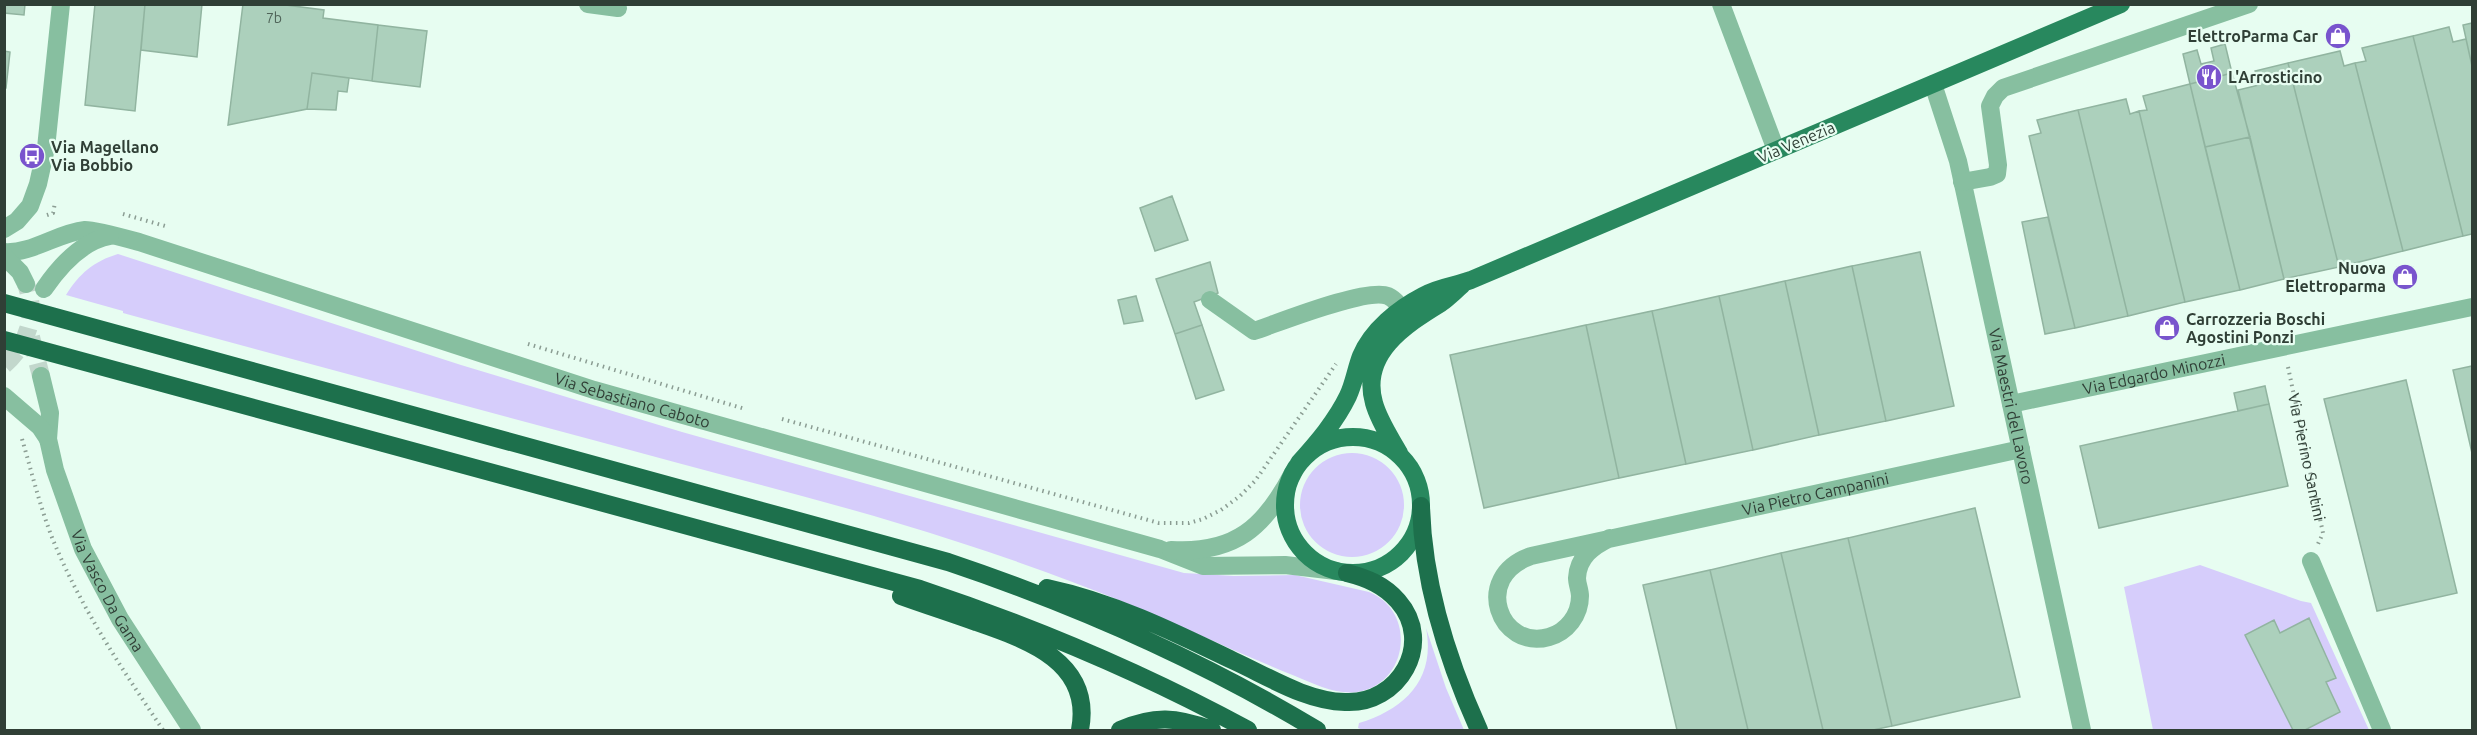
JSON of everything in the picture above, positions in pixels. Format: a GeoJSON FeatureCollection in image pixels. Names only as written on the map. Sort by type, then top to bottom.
{"type":"FeatureCollection","features":[{"type":"Feature","properties":{"kind":"highway"},"geometry":{"type":"LineString","coordinates":[[4,303],[789,517],[988,576],[1071,594],[1103,604],[1179,635],[1311,696],[1346,703],[1376,698],[1387,691],[1405,671],[1412,646],[1409,622],[1399,602],[1372,580],[1341,572]]}},
{"type":"Feature","properties":{"kind":"highway"},"geometry":{"type":"LineString","coordinates":[[4,340],[823,561],[960,602],[1056,638],[1161,685],[1248,730]]}},
{"type":"Feature","properties":{"kind":"highway"},"geometry":{"type":"LineString","coordinates":[[1421,506],[1424,553],[1434,605],[1449,658],[1479,730]]}},
{"type":"Feature","properties":{"kind":"highway"},"geometry":{"type":"LineString","coordinates":[[823,561],[894,593],[1006,633],[1049,654],[1065,669],[1076,686],[1082,706],[1080,730]]}},
{"type":"Feature","properties":{"kind":"highway"},"geometry":{"type":"LineString","coordinates":[[988,576],[1084,613],[1179,655],[1317,730]]}},
{"type":"Feature","properties":{"kind":"highway"},"geometry":{"type":"LineString","coordinates":[[1121,730],[1142,721],[1165,718],[1212,730]]}},
{"type":"Feature","properties":{"kind":"main road","name":"Via Venezia"},"geometry":{"type":"LineString","coordinates":[[1406,315],[1395,335],[1382,351],[1374,368],[1371,388],[1378,415],[1418,484],[1421,506],[1412,538],[1398,555],[1369,571],[1341,572],[1316,562],[1299,547],[1288,528],[1285,517],[1286,494],[1296,468],[1344,403],[1360,359],[1372,337],[1406,315],[1443,302],[1471,280],[2121,4]]}},
{"type":"Feature","properties":{"kind":"main road","name":"Via Venezia"},"geometry":{"type":"LineString","coordinates":[[1296,468],[1316,448],[1336,439],[1348,437],[1359,437],[1381,443],[1400,456],[1407,464]]}},
{"type":"Feature","properties":{"kind":"street"},"geometry":{"type":"LineString","coordinates":[[4,229],[17,221],[30,206],[41,172],[46,148],[61,4]]}},
{"type":"Feature","properties":{"kind":"street"},"geometry":{"type":"LineString","coordinates":[[588,4],[618,8]]}},
{"type":"Feature","properties":{"kind":"street"},"geometry":{"type":"LineString","coordinates":[[1721,4],[1776,150]]}},
{"type":"Feature","properties":{"kind":"street"},"geometry":{"type":"LineString","coordinates":[[1962,182],[1997,174],[1998,165],[1990,106],[1995,96],[2003,88],[2249,4]]}},
{"type":"Feature","properties":{"kind":"street","name":"Via Maestri del Lavoro"},"geometry":{"type":"LineString","coordinates":[[1933,84],[1948,127],[1962,182],[2082,730]]}},
{"type":"Feature","properties":{"kind":"street","name":"Via Sebastiano Caboto"},"geometry":{"type":"LineString","coordinates":[[4,252],[21,251],[84,230],[139,242],[538,373],[1160,549],[1203,566],[1285,565],[1341,572]]}},
{"type":"Feature","properties":{"kind":"street"},"geometry":{"type":"LineString","coordinates":[[44,290],[69,258],[94,241],[110,236]]}},
{"type":"Feature","properties":{"kind":"street"},"geometry":{"type":"LineString","coordinates":[[4,256],[20,272],[26,284]]}},
{"type":"Feature","properties":{"kind":"street"},"geometry":{"type":"LineString","coordinates":[[1210,300],[1254,331],[1357,297],[1384,295],[1394,300],[1406,315]]}},
{"type":"Feature","properties":{"kind":"street","name":"Via Edgardo Minozzi"},"geometry":{"type":"LineString","coordinates":[[2011,404],[2472,307]]}},
{"type":"Feature","properties":{"kind":"street"},"geometry":{"type":"LineString","coordinates":[[41,376],[50,413],[48,439]]}},
{"type":"Feature","properties":{"kind":"street"},"geometry":{"type":"LineString","coordinates":[[4,396],[40,427],[48,439]]}},
{"type":"Feature","properties":{"kind":"street","name":"Via Vasco Da Gama"},"geometry":{"type":"LineString","coordinates":[[48,439],[64,499],[91,566],[129,634],[192,730]]}},
{"type":"Feature","properties":{"kind":"street","name":"Via Pietro Campanini"},"geometry":{"type":"LineString","coordinates":[[1610,538],[1588,551],[1581,563],[1577,576],[1580,596],[1578,610],[1571,622],[1560,632],[1547,638],[1534,638],[1516,632],[1502,618],[1497,605],[1500,580],[1508,568],[1518,561],[1610,538],[2021,448]]}},
{"type":"Feature","properties":{"kind":"street","name":"Via Sebastiano Caboto"},"geometry":{"type":"LineString","coordinates":[[1160,549],[1211,548],[1237,540],[1254,529],[1268,513],[1296,468]]}},
{"type":"Feature","properties":{"kind":"street"},"geometry":{"type":"LineString","coordinates":[[2311,561],[2382,730]]}},
{"type":"Feature","properties":{"kind":"path"},"geometry":{"type":"LineString","coordinates":[[117,213],[137,216],[174,229]]}},
{"type":"Feature","properties":{"kind":"path"},"geometry":{"type":"LineString","coordinates":[[525,343],[753,411]]}},
{"type":"Feature","properties":{"kind":"path","name":"Via Pierino Santini"},"geometry":{"type":"LineString","coordinates":[[2284,347],[2323,533],[2311,561]]}},
{"type":"Feature","properties":{"kind":"path"},"geometry":{"type":"LineString","coordinates":[[776,417],[1159,523],[1190,523],[1221,510],[1255,481],[1336,363]]}},
{"type":"Feature","properties":{"kind":"shaded area"},"geometry":{"type":"Polygon","coordinates":[[[118,254],[461,365],[682,432],[1184,573],[1234,576],[1295,575],[1369,592],[1384,601],[1395,615],[1400,630],[1400,646],[1396,662],[1388,676],[1374,686],[1349,693],[1334,690],[1274,668],[1087,588],[921,530],[123,313],[123,311],[66,295],[88,269],[118,254]]]}},
{"type":"Feature","properties":{"kind":"shaded area"},"geometry":{"type":"Polygon","coordinates":[[[1352,453],[1372,457],[1389,468],[1400,485],[1404,505],[1400,525],[1389,542],[1372,553],[1352,557],[1332,553],[1315,542],[1304,525],[1300,505],[1304,485],[1315,468],[1332,457],[1352,453]]]}},
{"type":"Feature","properties":{"kind":"shaded area"},"geometry":{"type":"Polygon","coordinates":[[[2200,565],[2311,603],[2369,730],[2153,730],[2124,587],[2200,565]]]}},
{"type":"Feature","properties":{"kind":"shaded area"},"geometry":{"type":"Polygon","coordinates":[[[1426,628],[1446,688],[1464,730],[1363,730],[1358,728],[1359,723],[1390,709],[1414,689],[1426,662],[1428,646],[1426,628]]]}},
{"type":"Feature","properties":{"kind":"building"},"geometry":{"type":"Polygon","coordinates":[[[4,4],[25,4],[24,15],[4,13],[4,4]]]}},
{"type":"Feature","properties":{"kind":"building"},"geometry":{"type":"Polygon","coordinates":[[[95,4],[145,4],[135,111],[85,105],[95,4]]]}},
{"type":"Feature","properties":{"kind":"building"},"geometry":{"type":"Polygon","coordinates":[[[145,4],[202,4],[197,57],[141,50],[145,4]]]}},
{"type":"Feature","properties":{"kind":"building"},"geometry":{"type":"Polygon","coordinates":[[[243,4],[278,4],[324,10],[323,18],[378,25],[372,81],[312,73],[307,109],[228,125],[243,4]]]}},
{"type":"Feature","properties":{"kind":"building"},"geometry":{"type":"Polygon","coordinates":[[[2472,23],[2472,66],[2463,25],[2472,23]]]}},
{"type":"Feature","properties":{"kind":"building"},"geometry":{"type":"Polygon","coordinates":[[[378,25],[427,31],[420,87],[372,81],[378,25]]]}},
{"type":"Feature","properties":{"kind":"building"},"geometry":{"type":"Polygon","coordinates":[[[2449,27],[2453,42],[2466,39],[2472,66],[2472,234],[2463,236],[2413,36],[2449,27]]]}},
{"type":"Feature","properties":{"kind":"building"},"geometry":{"type":"Polygon","coordinates":[[[2413,36],[2463,236],[2403,251],[2355,63],[2366,61],[2362,48],[2413,36]]]}},
{"type":"Feature","properties":{"kind":"building"},"geometry":{"type":"Polygon","coordinates":[[[2225,44],[2232,73],[2190,84],[2183,54],[2197,50],[2201,64],[2214,61],[2211,48],[2225,44]]]}},
{"type":"Feature","properties":{"kind":"building"},"geometry":{"type":"Polygon","coordinates":[[[4,51],[10,52],[6,88],[4,88],[4,51]]]}},
{"type":"Feature","properties":{"kind":"building"},"geometry":{"type":"Polygon","coordinates":[[[2340,51],[2344,66],[2355,63],[2403,251],[2339,267],[2288,63],[2340,51]]]}},
{"type":"Feature","properties":{"kind":"building"},"geometry":{"type":"Polygon","coordinates":[[[2288,63],[2339,267],[2284,279],[2238,90],[2259,85],[2255,71],[2288,63]]]}},
{"type":"Feature","properties":{"kind":"building"},"geometry":{"type":"Polygon","coordinates":[[[312,73],[349,78],[347,92],[338,91],[336,110],[307,109],[312,73]]]}},
{"type":"Feature","properties":{"kind":"building"},"geometry":{"type":"Polygon","coordinates":[[[2232,73],[2250,137],[2205,147],[2190,84],[2232,73]]]}},
{"type":"Feature","properties":{"kind":"building"},"geometry":{"type":"Polygon","coordinates":[[[2190,84],[2240,290],[2185,302],[2139,111],[2147,110],[2143,96],[2190,84]]]}},
{"type":"Feature","properties":{"kind":"building"},"geometry":{"type":"Polygon","coordinates":[[[2126,99],[2130,114],[2139,111],[2185,302],[2128,316],[2078,110],[2126,99]]]}},
{"type":"Feature","properties":{"kind":"building"},"geometry":{"type":"Polygon","coordinates":[[[2078,110],[2128,316],[2075,328],[2029,136],[2041,133],[2037,120],[2078,110]]]}},
{"type":"Feature","properties":{"kind":"building"},"geometry":{"type":"Polygon","coordinates":[[[2250,137],[2284,279],[2240,290],[2205,147],[2250,137]]]}},
{"type":"Feature","properties":{"kind":"building"},"geometry":{"type":"Polygon","coordinates":[[[1172,196],[1188,240],[1155,251],[1140,208],[1172,196]]]}},
{"type":"Feature","properties":{"kind":"building"},"geometry":{"type":"Polygon","coordinates":[[[2048,217],[2075,328],[2045,334],[2022,222],[2048,217]]]}},
{"type":"Feature","properties":{"kind":"building"},"geometry":{"type":"Polygon","coordinates":[[[1920,252],[1954,406],[1886,421],[1852,266],[1920,252]]]}},
{"type":"Feature","properties":{"kind":"building"},"geometry":{"type":"Polygon","coordinates":[[[1210,262],[1218,293],[1194,302],[1202,325],[1175,334],[1156,279],[1210,262]]]}},
{"type":"Feature","properties":{"kind":"building"},"geometry":{"type":"Polygon","coordinates":[[[1852,266],[1886,421],[1819,435],[1785,281],[1852,266]]]}},
{"type":"Feature","properties":{"kind":"building"},"geometry":{"type":"Polygon","coordinates":[[[1785,281],[1819,435],[1753,450],[1719,296],[1785,281]]]}},
{"type":"Feature","properties":{"kind":"building"},"geometry":{"type":"Polygon","coordinates":[[[1136,296],[1143,321],[1124,324],[1118,300],[1136,296]]]}},
{"type":"Feature","properties":{"kind":"building"},"geometry":{"type":"Polygon","coordinates":[[[1719,296],[1753,450],[1686,464],[1652,311],[1719,296]]]}},
{"type":"Feature","properties":{"kind":"building"},"geometry":{"type":"Polygon","coordinates":[[[1652,311],[1686,464],[1619,478],[1586,325],[1652,311]]]}},
{"type":"Feature","properties":{"kind":"building"},"geometry":{"type":"Polygon","coordinates":[[[1202,325],[1224,390],[1196,399],[1175,334],[1202,325]]]}},
{"type":"Feature","properties":{"kind":"building"},"geometry":{"type":"Polygon","coordinates":[[[1586,325],[1619,478],[1484,508],[1450,355],[1586,325]]]}},
{"type":"Feature","properties":{"kind":"building"},"geometry":{"type":"Polygon","coordinates":[[[2472,366],[2472,453],[2453,370],[2472,366]]]}},
{"type":"Feature","properties":{"kind":"building"},"geometry":{"type":"Polygon","coordinates":[[[2406,380],[2457,593],[2377,611],[2324,399],[2406,380]]]}},
{"type":"Feature","properties":{"kind":"building"},"geometry":{"type":"Polygon","coordinates":[[[2265,386],[2269,404],[2238,411],[2234,393],[2265,386]]]}},
{"type":"Feature","properties":{"kind":"building"},"geometry":{"type":"Polygon","coordinates":[[[2269,404],[2288,486],[2099,528],[2080,446],[2269,404]]]}},
{"type":"Feature","properties":{"kind":"building"},"geometry":{"type":"Polygon","coordinates":[[[1975,508],[2020,697],[1892,726],[1848,538],[1975,508]]]}},
{"type":"Feature","properties":{"kind":"building"},"geometry":{"type":"Polygon","coordinates":[[[1848,538],[1892,726],[1873,730],[1823,730],[1781,553],[1848,538]]]}},
{"type":"Feature","properties":{"kind":"building"},"geometry":{"type":"Polygon","coordinates":[[[1781,553],[1823,730],[1748,730],[1710,570],[1781,553]]]}},
{"type":"Feature","properties":{"kind":"building"},"geometry":{"type":"Polygon","coordinates":[[[1710,570],[1748,730],[1677,730],[1643,585],[1710,570]]]}},
{"type":"Feature","properties":{"kind":"building"},"geometry":{"type":"Polygon","coordinates":[[[2309,618],[2336,678],[2326,682],[2340,712],[2305,730],[2293,730],[2245,635],[2274,620],[2280,633],[2309,618]]]}},
{"type":"Feature","properties":{"kind":"tunnel"},"geometry":{"type":"LineString","coordinates":[[4,365],[20,347],[28,328],[31,307],[26,284]]}},
{"type":"Feature","properties":{"kind":"tunnel"},"geometry":{"type":"LineString","coordinates":[[31,337],[41,376]]}},
{"type":"Feature","properties":{"kind":"place","name":"ElettroParma Car"},"geometry":{"type":"Point","coordinates":[2338,36]}},
{"type":"Feature","properties":{"kind":"place","name":"L'Arrosticino"},"geometry":{"type":"Point","coordinates":[2209,77]}},
{"type":"Feature","properties":{"kind":"place","name":"Via Magellano Via Bobbio"},"geometry":{"type":"Point","coordinates":[32,156]}},
{"type":"Feature","properties":{"kind":"place","name":"Nuova Elettroparma"},"geometry":{"type":"Point","coordinates":[2405,277]}},
{"type":"Feature","properties":{"kind":"place","name":"Carrozzeria Boschi Agostini Ponzi"},"geometry":{"type":"Point","coordinates":[2167,328]}}]}
